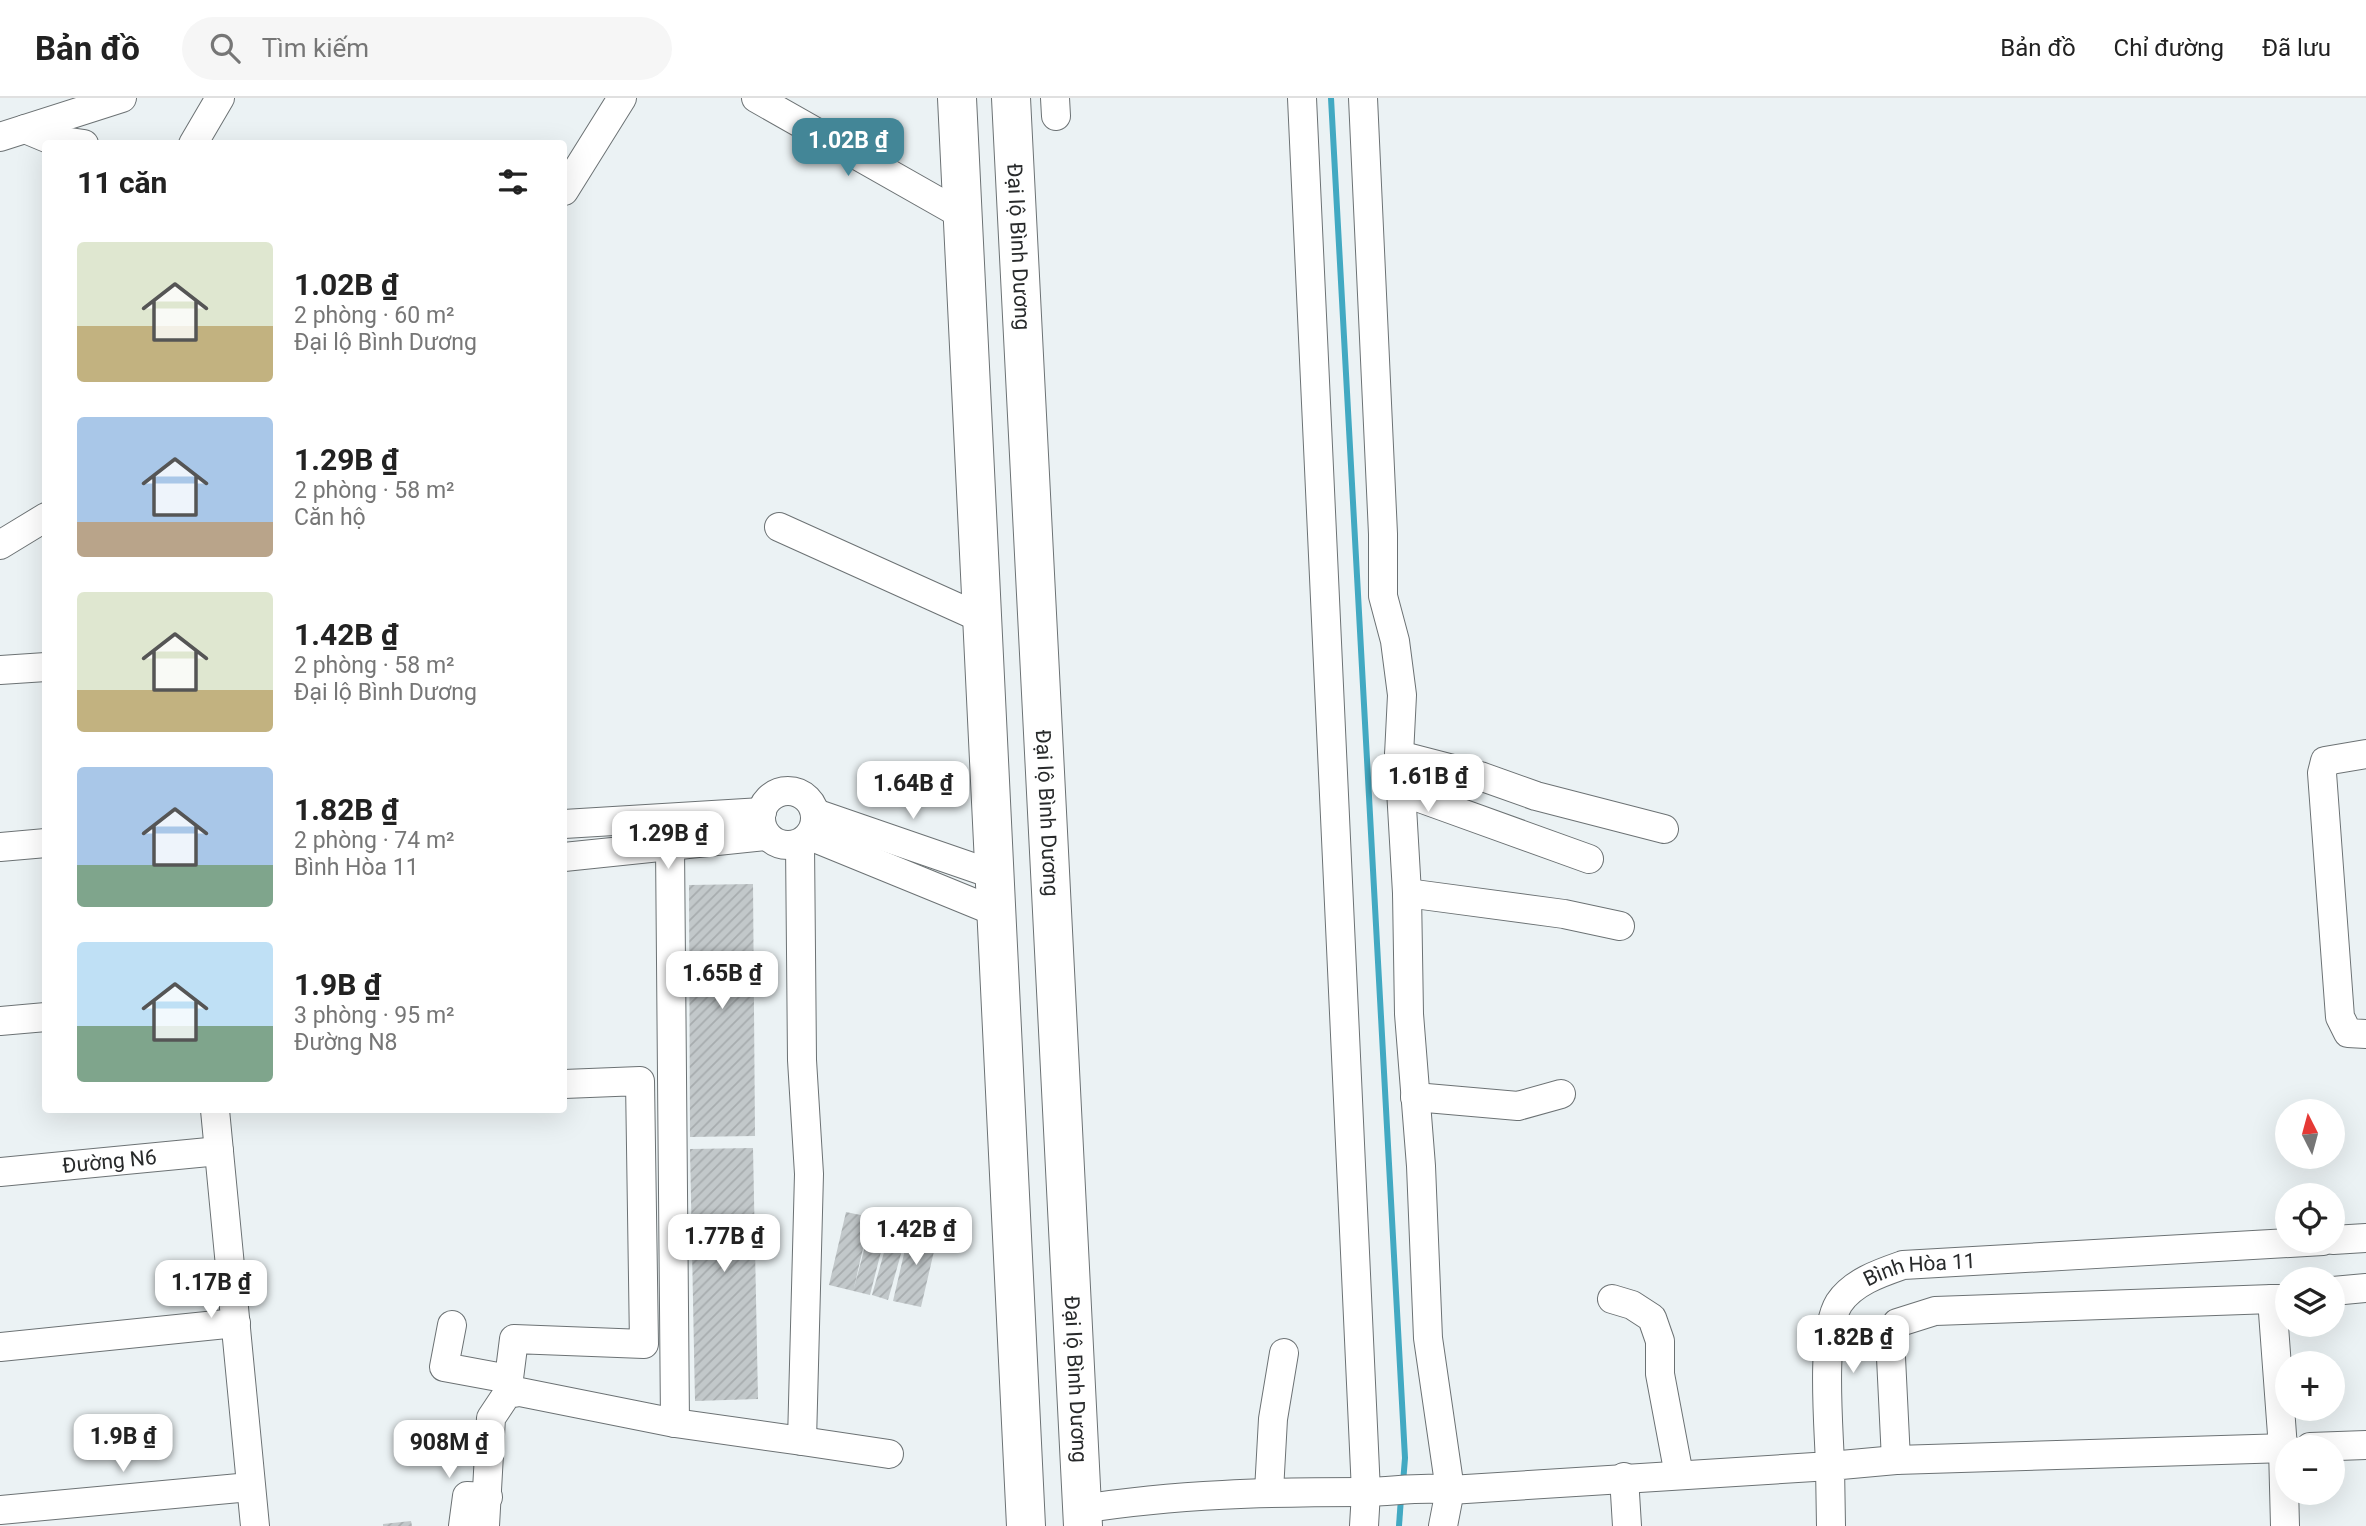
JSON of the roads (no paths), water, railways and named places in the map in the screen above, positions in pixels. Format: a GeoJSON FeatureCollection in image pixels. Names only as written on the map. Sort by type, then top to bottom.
{"type":"FeatureCollection","features":[{"type":"Feature","properties":{"kind":"highway"},"geometry":{"type":"LineString","coordinates":[[957,98],[995,875],[1020,1525],[1083,1517]]}},
{"type":"Feature","properties":{"kind":"highway","name":"Đại lộ Bình Dương"},"geometry":{"type":"LineString","coordinates":[[1012,98],[1083,1517]]}},
{"type":"Feature","properties":{"kind":"highway"},"geometry":{"type":"LineString","coordinates":[[995,875],[1051,890]]}},
{"type":"Feature","properties":{"kind":"highway"},"geometry":{"type":"LineString","coordinates":[[996,912],[1051,890]]}},
{"type":"Feature","properties":{"kind":"street"},"geometry":{"type":"LineString","coordinates":[[12,133],[122,98]]}},
{"type":"Feature","properties":{"kind":"street"},"geometry":{"type":"LineString","coordinates":[[195,140],[220,98]]}},
{"type":"Feature","properties":{"kind":"street"},"geometry":{"type":"LineString","coordinates":[[567,186],[622,98]]}},
{"type":"Feature","properties":{"kind":"street"},"geometry":{"type":"LineString","coordinates":[[756,98],[964,216]]}},
{"type":"Feature","properties":{"kind":"street"},"geometry":{"type":"LineString","coordinates":[[1302,98],[1366,1492],[1364,1526]]}},
{"type":"Feature","properties":{"kind":"street"},"geometry":{"type":"LineString","coordinates":[[1363,98],[1370,310],[1383,534],[1383,596],[1395,641],[1402,695],[1399,755],[1407,893],[1409,1014],[1421,1166],[1428,1338],[1443,1526]]}},
{"type":"Feature","properties":{"kind":"street"},"geometry":{"type":"LineString","coordinates":[[12,133],[57,140]]}},
{"type":"Feature","properties":{"kind":"street"},"geometry":{"type":"LineString","coordinates":[[0,545],[42,519]]}},
{"type":"Feature","properties":{"kind":"street"},"geometry":{"type":"LineString","coordinates":[[779,527],[983,619]]}},
{"type":"Feature","properties":{"kind":"street"},"geometry":{"type":"LineString","coordinates":[[0,670],[42,667]]}},
{"type":"Feature","properties":{"kind":"street"},"geometry":{"type":"LineString","coordinates":[[2366,754],[2325,761],[2322,773],[2340,1017],[2348,1033],[2366,1034]]}},
{"type":"Feature","properties":{"kind":"street"},"geometry":{"type":"LineString","coordinates":[[1399,755],[1480,776],[1536,796],[1664,829]]}},
{"type":"Feature","properties":{"kind":"street"},"geometry":{"type":"LineString","coordinates":[[764,824],[768,799],[782,792],[808,800],[803,1060],[809,1174],[802,1441]]}},
{"type":"Feature","properties":{"kind":"street"},"geometry":{"type":"LineString","coordinates":[[1403,792],[1589,859]]}},
{"type":"Feature","properties":{"kind":"street"},"geometry":{"type":"LineString","coordinates":[[567,824],[764,824],[782,845],[809,831],[995,875]]}},
{"type":"Feature","properties":{"kind":"street"},"geometry":{"type":"LineString","coordinates":[[567,857],[670,846],[764,824]]}},
{"type":"Feature","properties":{"kind":"street"},"geometry":{"type":"LineString","coordinates":[[809,831],[996,912]]}},
{"type":"Feature","properties":{"kind":"street"},"geometry":{"type":"LineString","coordinates":[[0,847],[42,842]]}},
{"type":"Feature","properties":{"kind":"street"},"geometry":{"type":"LineString","coordinates":[[670,846],[675,1423]]}},
{"type":"Feature","properties":{"kind":"street"},"geometry":{"type":"LineString","coordinates":[[1407,893],[1564,914],[1620,926]]}},
{"type":"Feature","properties":{"kind":"street"},"geometry":{"type":"LineString","coordinates":[[0,1021],[42,1017]]}},
{"type":"Feature","properties":{"kind":"street"},"geometry":{"type":"LineString","coordinates":[[485,1526],[491,1418],[508,1387],[514,1339],[644,1344],[640,1081],[567,1084]]}},
{"type":"Feature","properties":{"kind":"street"},"geometry":{"type":"LineString","coordinates":[[1415,1097],[1518,1107],[1561,1094]]}},
{"type":"Feature","properties":{"kind":"street"},"geometry":{"type":"LineString","coordinates":[[215,1113],[255,1526]]}},
{"type":"Feature","properties":{"kind":"street","name":"Đường N6"},"geometry":{"type":"LineString","coordinates":[[0,1172],[219,1152]]}},
{"type":"Feature","properties":{"kind":"street"},"geometry":{"type":"LineString","coordinates":[[2345,1239],[2366,1238]]}},
{"type":"Feature","properties":{"kind":"street","name":"Bình Hòa 11"},"geometry":{"type":"LineString","coordinates":[[1831,1526],[1828,1340],[1839,1304],[1869,1277],[1903,1265],[2275,1244]]}},
{"type":"Feature","properties":{"kind":"street"},"geometry":{"type":"LineString","coordinates":[[2345,1290],[2366,1288]]}},
{"type":"Feature","properties":{"kind":"street"},"geometry":{"type":"LineString","coordinates":[[1612,1299],[1632,1305],[1652,1318],[1660,1341],[1660,1374],[1679,1475]]}},
{"type":"Feature","properties":{"kind":"street"},"geometry":{"type":"LineString","coordinates":[[1896,1460],[1890,1337],[1897,1323],[1911,1317],[1936,1311],[2027,1306],[2115,1306],[2275,1299]]}},
{"type":"Feature","properties":{"kind":"street"},"geometry":{"type":"LineString","coordinates":[[0,1348],[236,1323]]}},
{"type":"Feature","properties":{"kind":"street"},"geometry":{"type":"LineString","coordinates":[[452,1325],[444,1367],[520,1392],[675,1423],[889,1454]]}},
{"type":"Feature","properties":{"kind":"street"},"geometry":{"type":"LineString","coordinates":[[2283,1337],[2292,1435]]}},
{"type":"Feature","properties":{"kind":"street"},"geometry":{"type":"LineString","coordinates":[[1269,1491],[1273,1419],[1284,1353]]}},
{"type":"Feature","properties":{"kind":"street"},"geometry":{"type":"LineString","coordinates":[[2345,1446],[2366,1445]]}},
{"type":"Feature","properties":{"kind":"street"},"geometry":{"type":"LineString","coordinates":[[1083,1517],[1127,1502],[1269,1491],[1366,1492],[1896,1460],[2275,1449]]}},
{"type":"Feature","properties":{"kind":"street"},"geometry":{"type":"LineString","coordinates":[[1624,1477],[1627,1526]]}},
{"type":"Feature","properties":{"kind":"street"},"geometry":{"type":"LineString","coordinates":[[0,1510],[250,1487]]}},
{"type":"Feature","properties":{"kind":"street"},"geometry":{"type":"LineString","coordinates":[[463,1526],[467,1496],[488,1497]]}},
{"type":"Feature","properties":{"kind":"street"},"geometry":{"type":"LineString","coordinates":[[2285,1526],[2287,1505]]}},
{"type":"Feature","properties":{"kind":"waterway"},"geometry":{"type":"LineString","coordinates":[[1331,98],[1405,1458],[1403,1483]]}},
{"type":"Feature","properties":{"kind":"waterway"},"geometry":{"type":"LineString","coordinates":[[1399,1526],[1401,1498]]}}]}
